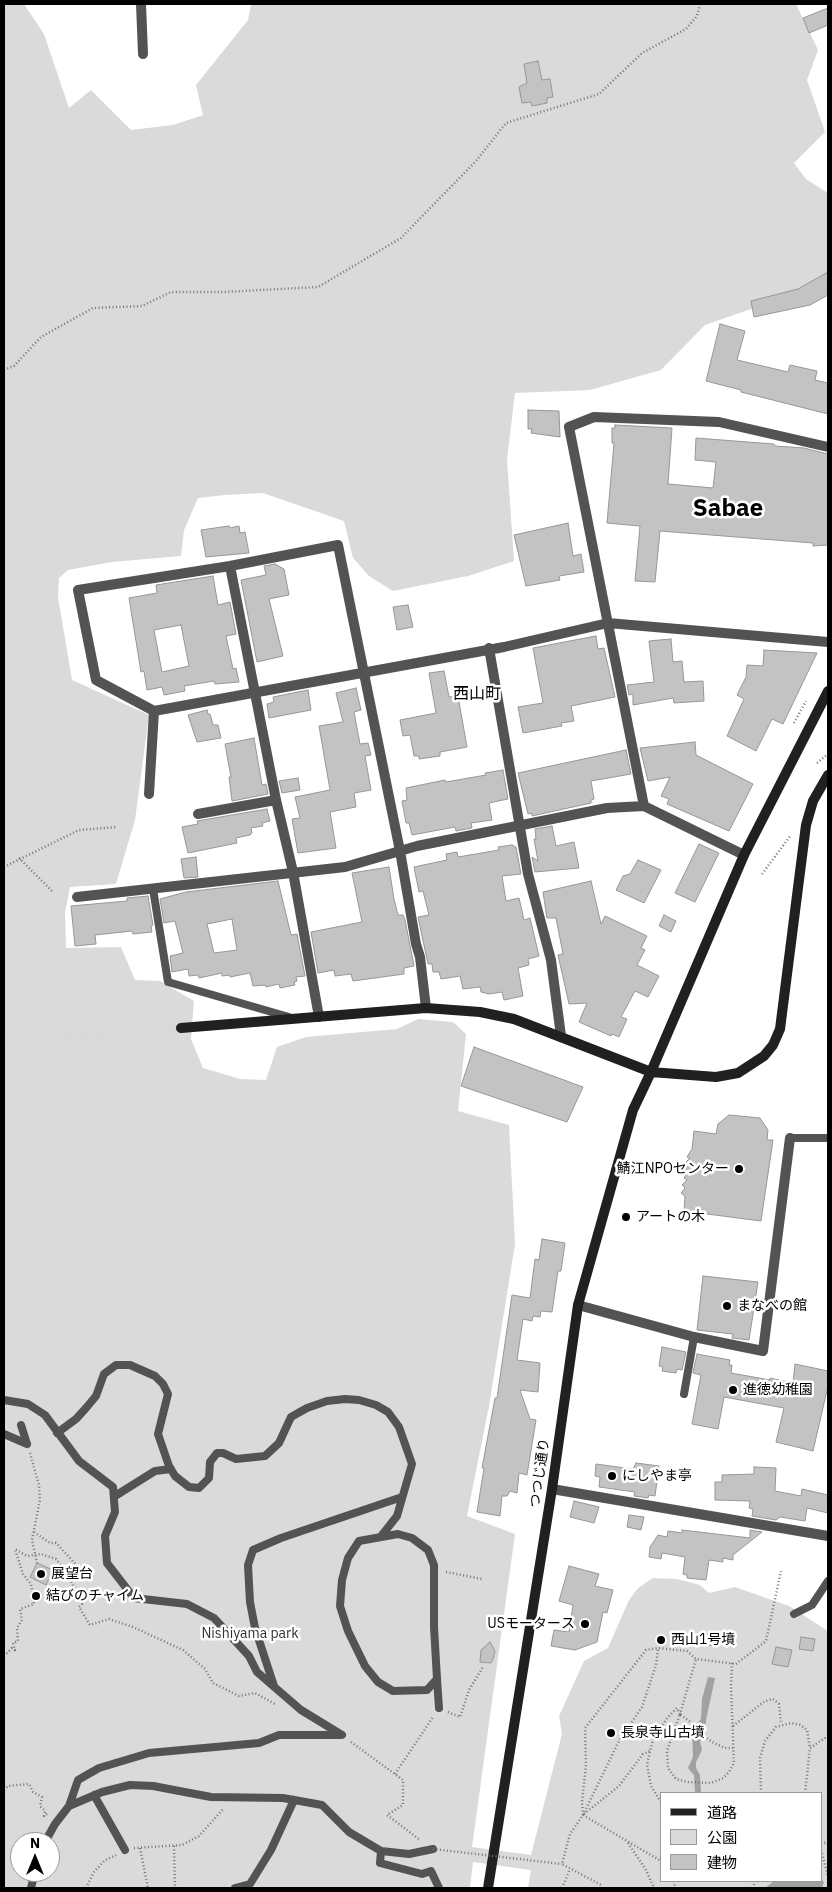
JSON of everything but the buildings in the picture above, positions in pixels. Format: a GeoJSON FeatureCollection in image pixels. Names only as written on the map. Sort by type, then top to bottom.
{"type":"FeatureCollection","features":[{"type":"Feature","properties":{"kind":"street"},"geometry":{"type":"LineString","coordinates":[[141,4],[142,54]]}},
{"type":"Feature","properties":{"kind":"street"},"geometry":{"type":"LineString","coordinates":[[644,806],[569,427],[594,417],[719,422],[828,447]]}},
{"type":"Feature","properties":{"kind":"street"},"geometry":{"type":"LineString","coordinates":[[426,1008],[420,956],[416,944],[400,851],[363,672],[338,545],[230,566],[78,590],[96,680],[154,711],[255,693],[363,672],[489,648],[608,623],[828,642]]}},
{"type":"Feature","properties":{"kind":"street"},"geometry":{"type":"LineString","coordinates":[[230,566],[292,872],[319,1017]]}},
{"type":"Feature","properties":{"kind":"street"},"geometry":{"type":"LineString","coordinates":[[489,648],[528,874],[551,960],[562,1036]]}},
{"type":"Feature","properties":{"kind":"street","name":"つつじ通り"},"geometry":{"type":"LineString","coordinates":[[488,1887],[552,1490],[578,1305],[633,1110],[744,855],[828,692]]}},
{"type":"Feature","properties":{"kind":"street"},"geometry":{"type":"LineString","coordinates":[[149,794],[154,711]]}},
{"type":"Feature","properties":{"kind":"street"},"geometry":{"type":"LineString","coordinates":[[180,1028],[426,1008],[480,1012],[514,1019],[651,1072],[716,1077],[738,1073],[754,1065],[773,1045],[780,1029],[806,825],[813,801],[828,775]]}},
{"type":"Feature","properties":{"kind":"street"},"geometry":{"type":"LineString","coordinates":[[198,814],[276,800]]}},
{"type":"Feature","properties":{"kind":"street"},"geometry":{"type":"LineString","coordinates":[[78,897],[344,866],[417,846],[521,827],[607,808],[644,806],[744,855]]}},
{"type":"Feature","properties":{"kind":"street"},"geometry":{"type":"LineString","coordinates":[[578,1305],[694,1337],[763,1351],[790,1138]]}},
{"type":"Feature","properties":{"kind":"street"},"geometry":{"type":"LineString","coordinates":[[552,1490],[828,1536]]}},
{"type":"Feature","properties":{"kind":"lane"},"geometry":{"type":"LineString","coordinates":[[153,889],[168,982],[295,1019]]}},
{"type":"Feature","properties":{"kind":"lane"},"geometry":{"type":"LineString","coordinates":[[790,1138],[828,1138]]}},
{"type":"Feature","properties":{"kind":"lane"},"geometry":{"type":"LineString","coordinates":[[684,1394],[694,1337]]}},
{"type":"Feature","properties":{"kind":"lane"},"geometry":{"type":"LineString","coordinates":[[57,1433],[67,1427],[96,1396],[104,1374],[116,1366],[130,1366],[155,1376],[163,1384],[168,1394],[158,1434],[175,1476],[189,1487],[199,1488],[209,1478],[210,1462],[216,1453],[223,1453],[236,1459],[264,1456],[279,1443],[291,1417],[327,1401],[359,1400],[376,1405],[388,1412],[399,1427],[412,1464],[397,1516],[382,1535]]}},
{"type":"Feature","properties":{"kind":"lane"},"geometry":{"type":"LineString","coordinates":[[4,1400],[28,1404],[45,1415],[79,1461],[113,1487],[115,1512],[105,1536],[107,1563],[134,1598],[187,1604],[214,1618],[249,1656],[257,1672],[314,1720],[342,1735]]}},
{"type":"Feature","properties":{"kind":"lane"},"geometry":{"type":"LineString","coordinates":[[21,1425],[27,1444]]}},
{"type":"Feature","properties":{"kind":"lane"},"geometry":{"type":"LineString","coordinates":[[4,1434],[27,1444]]}},
{"type":"Feature","properties":{"kind":"lane"},"geometry":{"type":"LineString","coordinates":[[115,1496],[155,1471],[171,1469]]}},
{"type":"Feature","properties":{"kind":"lane"},"geometry":{"type":"LineString","coordinates":[[277,1690],[254,1628],[250,1602],[248,1565],[253,1550],[281,1538],[402,1497]]}},
{"type":"Feature","properties":{"kind":"lane"},"geometry":{"type":"LineString","coordinates":[[437,1679],[427,1690],[393,1691],[378,1682],[365,1666],[348,1631],[340,1606],[342,1580],[348,1558],[359,1541],[382,1535],[398,1534],[412,1538],[428,1550],[434,1569],[434,1627],[439,1708]]}},
{"type":"Feature","properties":{"kind":"lane"},"geometry":{"type":"LineString","coordinates":[[794,1614],[812,1605],[828,1581]]}},
{"type":"Feature","properties":{"kind":"lane"},"geometry":{"type":"LineString","coordinates":[[51,1832],[67,1808],[78,1780],[100,1768],[149,1753],[259,1743],[279,1735],[342,1735]]}},
{"type":"Feature","properties":{"kind":"lane"},"geometry":{"type":"LineString","coordinates":[[67,1808],[94,1795],[130,1786],[153,1786],[211,1797],[294,1800],[322,1805],[349,1832],[381,1851],[409,1854],[433,1849]]}},
{"type":"Feature","properties":{"kind":"lane"},"geometry":{"type":"LineString","coordinates":[[94,1795],[125,1850]]}},
{"type":"Feature","properties":{"kind":"lane"},"geometry":{"type":"LineString","coordinates":[[235,1888],[250,1884],[271,1850],[294,1800]]}},
{"type":"Feature","properties":{"kind":"lane"},"geometry":{"type":"LineString","coordinates":[[381,1851],[380,1863],[422,1874],[431,1871],[439,1888]]}},
{"type":"Feature","properties":{"kind":"path"},"geometry":{"type":"LineString","coordinates":[[4,370],[14,366],[41,337],[93,308],[142,306],[171,292],[224,292],[318,287],[402,238],[476,161],[506,122],[599,94],[642,54],[686,29],[696,16],[700,4]]}},
{"type":"Feature","properties":{"kind":"path"},"geometry":{"type":"LineString","coordinates":[[794,723],[806,702]]}},
{"type":"Feature","properties":{"kind":"path"},"geometry":{"type":"LineString","coordinates":[[817,763],[828,754]]}},
{"type":"Feature","properties":{"kind":"path"},"geometry":{"type":"LineString","coordinates":[[4,867],[78,830],[117,827]]}},
{"type":"Feature","properties":{"kind":"path"},"geometry":{"type":"LineString","coordinates":[[762,874],[794,832]]}},
{"type":"Feature","properties":{"kind":"path"},"geometry":{"type":"LineString","coordinates":[[19,858],[52,891]]}},
{"type":"Feature","properties":{"kind":"path"},"geometry":{"type":"LineString","coordinates":[[27,1444],[40,1485],[40,1500],[32,1540],[37,1563]]}},
{"type":"Feature","properties":{"kind":"path"},"geometry":{"type":"LineString","coordinates":[[34,1532],[47,1539],[50,1543],[56,1543],[84,1572],[90,1574]]}},
{"type":"Feature","properties":{"kind":"path"},"geometry":{"type":"LineString","coordinates":[[4,1656],[12,1648],[15,1650],[13,1643],[18,1641],[17,1628],[22,1620],[20,1609],[34,1604],[31,1584],[24,1574],[15,1549],[27,1556],[41,1554],[56,1559],[67,1573],[82,1604],[78,1607],[90,1625],[109,1619],[183,1650],[205,1669],[212,1684],[239,1696],[255,1693],[276,1704],[274,1694],[277,1690]]}},
{"type":"Feature","properties":{"kind":"path"},"geometry":{"type":"LineString","coordinates":[[434,1569],[482,1579]]}},
{"type":"Feature","properties":{"kind":"path"},"geometry":{"type":"LineString","coordinates":[[583,1815],[582,1802],[586,1765],[585,1728],[589,1720],[646,1650],[658,1648],[687,1651],[696,1659],[736,1664],[766,1641],[771,1627],[781,1571]]}},
{"type":"Feature","properties":{"kind":"path"},"geometry":{"type":"LineString","coordinates":[[562,1864],[570,1834],[583,1815],[619,1742],[642,1708],[656,1665],[658,1648]]}},
{"type":"Feature","properties":{"kind":"path"},"geometry":{"type":"LineString","coordinates":[[696,1659],[668,1751],[668,1768],[676,1779],[711,1783],[723,1778],[734,1763],[732,1663]]}},
{"type":"Feature","properties":{"kind":"path"},"geometry":{"type":"LineString","coordinates":[[395,1774],[439,1708],[460,1717],[469,1690],[483,1667]]}},
{"type":"Feature","properties":{"kind":"path"},"geometry":{"type":"LineString","coordinates":[[733,1726],[765,1701],[773,1699],[779,1704],[781,1724]]}},
{"type":"Feature","properties":{"kind":"path"},"geometry":{"type":"LineString","coordinates":[[660,1800],[651,1786],[647,1765],[654,1737],[677,1708],[680,1714],[698,1728],[696,1731],[714,1743],[725,1748],[733,1748]]}},
{"type":"Feature","properties":{"kind":"path"},"geometry":{"type":"LineString","coordinates":[[761,1792],[760,1758],[765,1741],[776,1727],[781,1724],[800,1725],[807,1730],[810,1748],[805,1792]]}},
{"type":"Feature","properties":{"kind":"path"},"geometry":{"type":"LineString","coordinates":[[342,1735],[403,1780],[403,1805],[387,1815],[433,1849],[562,1864],[601,1885],[602,1888]]}},
{"type":"Feature","properties":{"kind":"path"},"geometry":{"type":"LineString","coordinates":[[810,1748],[828,1736]]}},
{"type":"Feature","properties":{"kind":"path"},"geometry":{"type":"LineString","coordinates":[[583,1815],[619,1786],[643,1754],[650,1751]]}},
{"type":"Feature","properties":{"kind":"path"},"geometry":{"type":"LineString","coordinates":[[4,1790],[8,1786],[29,1784],[33,1792],[42,1798],[40,1806],[45,1811],[44,1816],[48,1812],[67,1808]]}},
{"type":"Feature","properties":{"kind":"path"},"geometry":{"type":"LineString","coordinates":[[182,1845],[199,1836],[216,1818],[230,1798]]}},
{"type":"Feature","properties":{"kind":"path"},"geometry":{"type":"LineString","coordinates":[[583,1815],[660,1860]]}},
{"type":"Feature","properties":{"kind":"path"},"geometry":{"type":"LineString","coordinates":[[628,1842],[646,1870],[654,1888]]}},
{"type":"Feature","properties":{"kind":"path"},"geometry":{"type":"LineString","coordinates":[[174,1846],[175,1888]]}},
{"type":"Feature","properties":{"kind":"path"},"geometry":{"type":"LineString","coordinates":[[140,1848],[148,1888]]}},
{"type":"Feature","properties":{"kind":"path"},"geometry":{"type":"LineString","coordinates":[[822,1854],[828,1876]]}},
{"type":"Feature","properties":{"kind":"path"},"geometry":{"type":"LineString","coordinates":[[562,1888],[570,1869]]}},
{"type":"Feature","properties":{"kind":"path"},"geometry":{"type":"LineString","coordinates":[[827,1888],[828,1884]]}},
{"type":"Feature","properties":{"kind":"green space","name":"Nishiyama park"},"geometry":{"type":"Polygon","coordinates":[[[4,4],[24,4],[44,34],[69,108],[91,90],[131,130],[173,125],[203,115],[196,85],[248,20],[251,4],[796,4],[818,50],[807,80],[825,132],[794,163],[806,179],[828,193],[828,280],[798,296],[748,310],[705,325],[661,370],[590,390],[515,393],[507,459],[514,561],[468,576],[393,591],[369,576],[353,558],[344,521],[263,493],[198,498],[184,530],[181,556],[112,562],[68,570],[59,578],[58,597],[72,680],[149,715],[135,820],[116,884],[70,887],[65,913],[66,948],[121,947],[135,980],[160,981],[194,1001],[191,1039],[203,1068],[240,1079],[266,1080],[277,1047],[306,1037],[397,1029],[418,1019],[453,1022],[466,1034],[458,1111],[509,1125],[515,1244],[489,1406],[467,1516],[515,1534],[472,1847],[531,1855],[562,1734],[559,1716],[584,1661],[608,1648],[629,1600],[638,1588],[653,1578],[677,1579],[700,1585],[709,1593],[735,1587],[789,1606],[828,1631],[828,1888],[528,1888],[531,1870],[473,1862],[470,1888],[4,1888],[4,4]]]}},
{"type":"Feature","properties":{"kind":"shaded area"},"geometry":{"type":"Polygon","coordinates":[[[708,1677],[715,1678],[706,1720],[706,1734],[700,1741],[702,1750],[696,1762],[696,1768],[700,1775],[701,1792],[695,1792],[694,1775],[688,1768],[693,1757],[692,1729],[701,1719],[702,1699],[708,1677]]]}},
{"type":"Feature","properties":{"kind":"shaded area"},"geometry":{"type":"Polygon","coordinates":[[[822,1880],[824,1882],[822,1888],[765,1888],[773,1882],[822,1882],[822,1880]]]}},
{"type":"Feature","properties":{"kind":"tunnel"},"geometry":{"type":"LineString","coordinates":[[4,1043],[181,1028]]}},
{"type":"Feature","properties":{"kind":"place","name":"鯖江NPOセンター"},"geometry":{"type":"Point","coordinates":[739,1169]}},
{"type":"Feature","properties":{"kind":"place","name":"アートの木"},"geometry":{"type":"Point","coordinates":[626,1217]}},
{"type":"Feature","properties":{"kind":"place","name":"まなべの館"},"geometry":{"type":"Point","coordinates":[727,1306]}},
{"type":"Feature","properties":{"kind":"place","name":"進徳幼稚園"},"geometry":{"type":"Point","coordinates":[733,1390]}},
{"type":"Feature","properties":{"kind":"place","name":"にしやま亭"},"geometry":{"type":"Point","coordinates":[612,1476]}},
{"type":"Feature","properties":{"kind":"place","name":"展望台"},"geometry":{"type":"Point","coordinates":[41,1574]}},
{"type":"Feature","properties":{"kind":"place","name":"結びのチャイム"},"geometry":{"type":"Point","coordinates":[36,1596]}},
{"type":"Feature","properties":{"kind":"place","name":"USモータース"},"geometry":{"type":"Point","coordinates":[585,1624]}},
{"type":"Feature","properties":{"kind":"place","name":"西山1号墳"},"geometry":{"type":"Point","coordinates":[661,1640]}},
{"type":"Feature","properties":{"kind":"place","name":"長泉寺山古墳"},"geometry":{"type":"Point","coordinates":[611,1733]}},
{"type":"Feature","properties":{"kind":"district","name":"Sabae"},"geometry":{"type":"Point","coordinates":[728,509]}},
{"type":"Feature","properties":{"kind":"district","name":"西山町"},"geometry":{"type":"Point","coordinates":[477,694]}}]}
